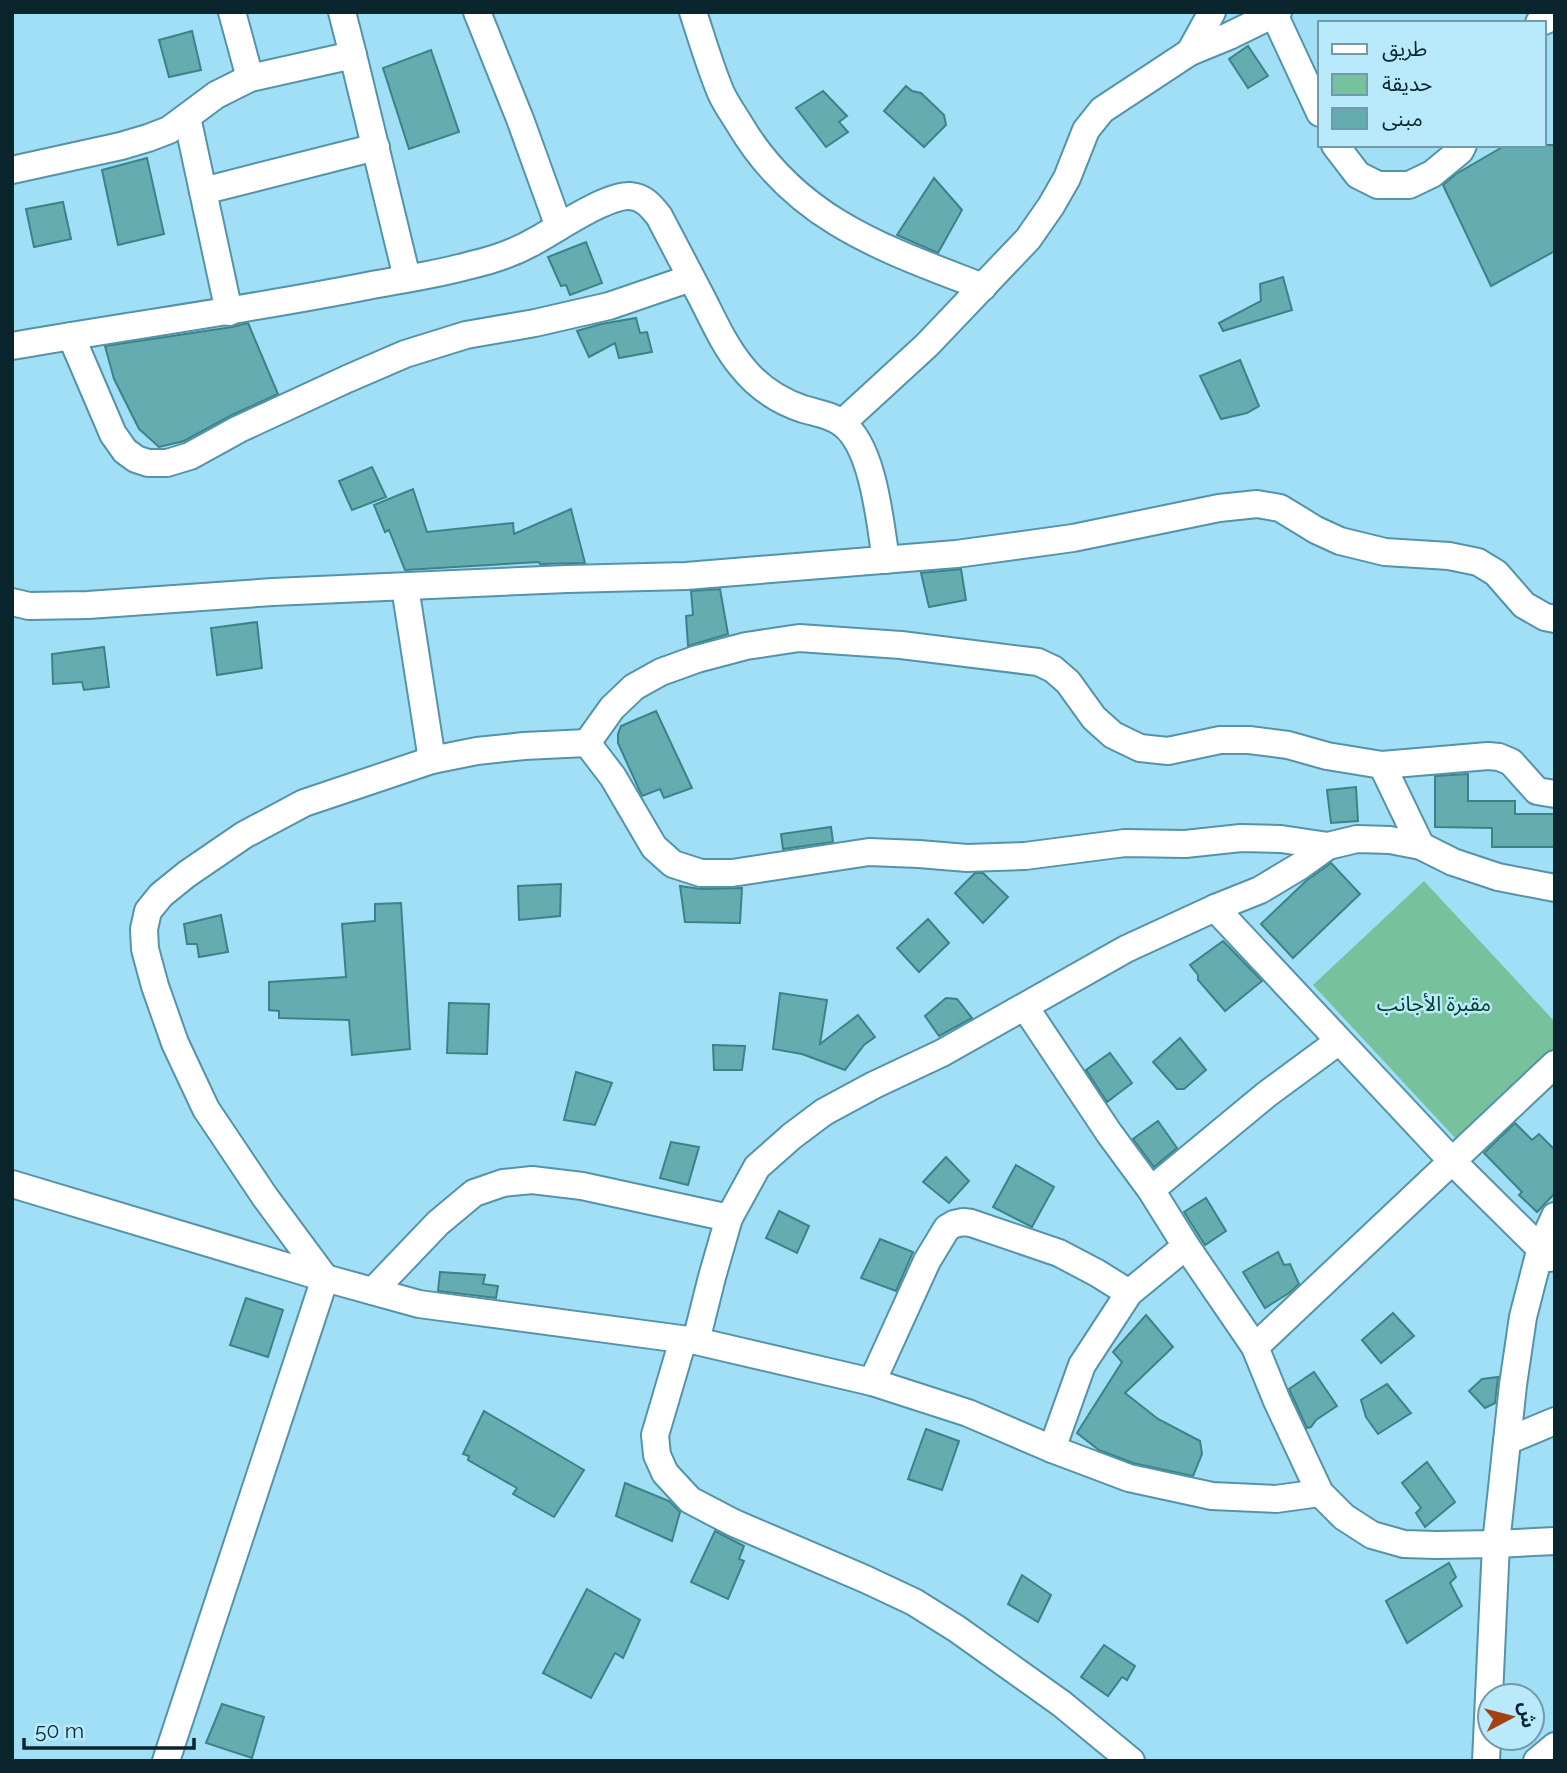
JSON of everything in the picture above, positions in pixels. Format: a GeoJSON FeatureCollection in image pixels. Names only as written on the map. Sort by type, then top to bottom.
{"type":"FeatureCollection","features":[{"type":"Feature","properties":{"kind":"street"},"geometry":{"type":"LineString","coordinates":[[232,12],[250,78]]}},
{"type":"Feature","properties":{"kind":"street"},"geometry":{"type":"LineString","coordinates":[[342,12],[407,278]]}},
{"type":"Feature","properties":{"kind":"street"},"geometry":{"type":"LineString","coordinates":[[477,12],[520,119],[558,228]]}},
{"type":"Feature","properties":{"kind":"street"},"geometry":{"type":"LineString","coordinates":[[693,12],[722,96],[747,138],[775,174],[806,202],[848,231],[904,257],[983,287]]}},
{"type":"Feature","properties":{"kind":"street"},"geometry":{"type":"LineString","coordinates":[[1190,52],[1212,12]]}},
{"type":"Feature","properties":{"kind":"street"},"geometry":{"type":"LineString","coordinates":[[842,423],[928,345],[1028,239],[1067,178],[1086,130],[1102,110],[1190,52],[1276,13],[1318,108]]}},
{"type":"Feature","properties":{"kind":"street"},"geometry":{"type":"LineString","coordinates":[[12,170],[148,138],[169,130],[216,95],[250,78],[353,55]]}},
{"type":"Feature","properties":{"kind":"street"},"geometry":{"type":"LineString","coordinates":[[187,117],[229,312]]}},
{"type":"Feature","properties":{"kind":"street"},"geometry":{"type":"LineString","coordinates":[[203,191],[376,147]]}},
{"type":"Feature","properties":{"kind":"street"},"geometry":{"type":"LineString","coordinates":[[1337,147],[1358,175],[1378,185],[1409,185],[1432,174],[1462,147]]}},
{"type":"Feature","properties":{"kind":"street"},"geometry":{"type":"LineString","coordinates":[[12,346],[229,312],[470,266],[533,242],[602,204],[626,196],[639,197],[659,216],[727,346],[742,367],[758,384],[777,397],[842,423],[856,437],[869,470],[877,502],[886,559]]}},
{"type":"Feature","properties":{"kind":"street"},"geometry":{"type":"LineString","coordinates":[[71,336],[113,434],[125,451],[148,463],[167,463],[190,456],[239,429],[405,354],[466,335],[608,306],[691,278]]}},
{"type":"Feature","properties":{"kind":"street"},"geometry":{"type":"LineString","coordinates":[[12,602],[29,606],[88,604],[273,592],[686,576],[956,554],[1073,538],[1219,508],[1257,504],[1280,508],[1340,541],[1385,552],[1449,556],[1478,562],[1496,573],[1524,605],[1545,617],[1555,619]]}},
{"type":"Feature","properties":{"kind":"street"},"geometry":{"type":"LineString","coordinates":[[405,587],[432,760]]}},
{"type":"Feature","properties":{"kind":"street"},"geometry":{"type":"LineString","coordinates":[[587,743],[612,708],[634,687],[661,671],[746,646],[799,638],[901,645],[1038,662],[1053,669],[1068,682],[1094,718],[1113,735],[1140,748],[1168,751],[1220,740],[1249,740],[1288,745],[1382,765],[1499,757],[1511,762],[1537,791],[1555,794]]}},
{"type":"Feature","properties":{"kind":"street"},"geometry":{"type":"LineString","coordinates":[[325,1278],[265,1197],[206,1109],[175,1043],[155,986],[145,948],[144,929],[148,911],[161,895],[187,874],[244,835],[304,803],[432,760],[477,751],[587,743]]}},
{"type":"Feature","properties":{"kind":"street"},"geometry":{"type":"LineString","coordinates":[[587,743],[613,777],[654,847],[673,864],[701,873],[732,873],[869,852],[967,858],[1025,856],[1125,843],[1185,844],[1241,838],[1281,839],[1328,846]]}},
{"type":"Feature","properties":{"kind":"street"},"geometry":{"type":"LineString","coordinates":[[1382,765],[1421,846]]}},
{"type":"Feature","properties":{"kind":"street"},"geometry":{"type":"LineString","coordinates":[[1131,1761],[1062,1704],[957,1629],[914,1602],[690,1500],[665,1473],[657,1455],[655,1435],[712,1276],[729,1218],[757,1167],[824,1112],[942,1053],[1126,949],[1260,890],[1328,846],[1357,839],[1390,840],[1421,846],[1453,862],[1498,877],[1555,887]]}},
{"type":"Feature","properties":{"kind":"street"},"geometry":{"type":"LineString","coordinates":[[1215,908],[1452,1161],[1548,1255]]}},
{"type":"Feature","properties":{"kind":"street"},"geometry":{"type":"LineString","coordinates":[[1025,1007],[1255,1347],[1320,1493],[1344,1517],[1372,1535],[1404,1544],[1555,1541]]}},
{"type":"Feature","properties":{"kind":"street"},"geometry":{"type":"LineString","coordinates":[[1151,1190],[1267,1094],[1339,1041]]}},
{"type":"Feature","properties":{"kind":"street"},"geometry":{"type":"LineString","coordinates":[[1255,1347],[1555,1064]]}},
{"type":"Feature","properties":{"kind":"street"},"geometry":{"type":"LineString","coordinates":[[373,1291],[438,1223],[474,1194],[503,1183],[532,1180],[582,1186],[729,1218]]}},
{"type":"Feature","properties":{"kind":"street"},"geometry":{"type":"LineString","coordinates":[[12,1184],[419,1304],[690,1340],[872,1382],[968,1413],[1129,1478],[1212,1496],[1276,1499],[1320,1493]]}},
{"type":"Feature","properties":{"kind":"street"},"geometry":{"type":"LineString","coordinates":[[1486,1761],[1496,1544],[1507,1441],[1523,1317],[1548,1255],[1555,1216]]}},
{"type":"Feature","properties":{"kind":"street"},"geometry":{"type":"LineString","coordinates":[[872,1382],[927,1261],[947,1228],[954,1224],[971,1223],[1059,1253],[1129,1293]]}},
{"type":"Feature","properties":{"kind":"street"},"geometry":{"type":"LineString","coordinates":[[1052,1449],[1082,1365],[1129,1293],[1186,1246]]}},
{"type":"Feature","properties":{"kind":"street"},"geometry":{"type":"LineString","coordinates":[[166,1761],[325,1278]]}},
{"type":"Feature","properties":{"kind":"street"},"geometry":{"type":"LineString","coordinates":[[1507,1441],[1555,1421]]}},
{"type":"Feature","properties":{"kind":"street"},"geometry":{"type":"LineString","coordinates":[[1536,1761],[1555,1746]]}},
{"type":"Feature","properties":{"kind":"green space","name":"مقبرة الأجانب"},"geometry":{"type":"Polygon","coordinates":[[[1424,881],[1555,1022],[1555,1049],[1457,1140],[1313,985],[1424,881]]]}},
{"type":"Feature","properties":{"kind":"building"},"geometry":{"type":"Polygon","coordinates":[[[192,31],[201,70],[169,77],[159,40],[192,31]]]}},
{"type":"Feature","properties":{"kind":"building"},"geometry":{"type":"Polygon","coordinates":[[[1248,46],[1268,76],[1248,88],[1229,59],[1248,46]]]}},
{"type":"Feature","properties":{"kind":"building"},"geometry":{"type":"Polygon","coordinates":[[[431,50],[459,132],[409,149],[383,68],[431,50]]]}},
{"type":"Feature","properties":{"kind":"building"},"geometry":{"type":"Polygon","coordinates":[[[906,86],[921,93],[944,115],[946,125],[924,147],[884,111],[906,86]]]}},
{"type":"Feature","properties":{"kind":"building"},"geometry":{"type":"Polygon","coordinates":[[[823,91],[847,116],[839,122],[848,132],[826,147],[796,108],[823,91]]]}},
{"type":"Feature","properties":{"kind":"building"},"geometry":{"type":"Polygon","coordinates":[[[1555,145],[1555,251],[1491,286],[1443,185],[1456,174],[1503,147],[1555,145]]]}},
{"type":"Feature","properties":{"kind":"building"},"geometry":{"type":"Polygon","coordinates":[[[147,158],[164,234],[118,245],[102,170],[147,158]]]}},
{"type":"Feature","properties":{"kind":"building"},"geometry":{"type":"Polygon","coordinates":[[[934,178],[962,210],[938,253],[897,235],[934,178]]]}},
{"type":"Feature","properties":{"kind":"building"},"geometry":{"type":"Polygon","coordinates":[[[63,202],[71,239],[34,247],[26,209],[63,202]]]}},
{"type":"Feature","properties":{"kind":"building"},"geometry":{"type":"Polygon","coordinates":[[[586,242],[602,283],[570,295],[566,285],[561,286],[548,257],[586,242]]]}},
{"type":"Feature","properties":{"kind":"building"},"geometry":{"type":"Polygon","coordinates":[[[1283,277],[1292,310],[1223,331],[1219,323],[1261,301],[1260,284],[1283,277]]]}},
{"type":"Feature","properties":{"kind":"building"},"geometry":{"type":"Polygon","coordinates":[[[636,318],[640,333],[647,332],[652,352],[619,358],[615,343],[589,357],[577,331],[636,318]]]}},
{"type":"Feature","properties":{"kind":"building"},"geometry":{"type":"Polygon","coordinates":[[[248,323],[278,394],[184,441],[159,447],[139,429],[114,379],[105,346],[248,323]]]}},
{"type":"Feature","properties":{"kind":"building"},"geometry":{"type":"Polygon","coordinates":[[[1240,360],[1259,406],[1247,413],[1221,419],[1200,376],[1240,360]]]}},
{"type":"Feature","properties":{"kind":"building"},"geometry":{"type":"Polygon","coordinates":[[[372,467],[386,497],[352,510],[339,481],[372,467]]]}},
{"type":"Feature","properties":{"kind":"building"},"geometry":{"type":"Polygon","coordinates":[[[413,489],[427,532],[513,523],[514,534],[571,509],[585,563],[539,562],[405,570],[389,530],[385,532],[374,505],[413,489]]]}},
{"type":"Feature","properties":{"kind":"building"},"geometry":{"type":"Polygon","coordinates":[[[961,569],[966,600],[929,607],[921,573],[961,569]]]}},
{"type":"Feature","properties":{"kind":"building"},"geometry":{"type":"Polygon","coordinates":[[[720,589],[728,634],[688,646],[686,616],[693,615],[691,591],[720,589]]]}},
{"type":"Feature","properties":{"kind":"building"},"geometry":{"type":"Polygon","coordinates":[[[257,622],[262,668],[217,675],[211,628],[257,622]]]}},
{"type":"Feature","properties":{"kind":"building"},"geometry":{"type":"Polygon","coordinates":[[[104,647],[109,687],[84,690],[82,682],[53,684],[52,654],[104,647]]]}},
{"type":"Feature","properties":{"kind":"building"},"geometry":{"type":"Polygon","coordinates":[[[656,711],[692,788],[664,798],[660,789],[642,796],[618,743],[621,726],[656,711]]]}},
{"type":"Feature","properties":{"kind":"building"},"geometry":{"type":"Polygon","coordinates":[[[1468,774],[1468,801],[1515,801],[1515,814],[1555,814],[1555,847],[1492,847],[1492,828],[1435,827],[1435,776],[1468,774]]]}},
{"type":"Feature","properties":{"kind":"building"},"geometry":{"type":"Polygon","coordinates":[[[1356,787],[1358,821],[1331,823],[1327,790],[1356,787]]]}},
{"type":"Feature","properties":{"kind":"building"},"geometry":{"type":"Polygon","coordinates":[[[831,827],[833,842],[783,849],[781,834],[831,827]]]}},
{"type":"Feature","properties":{"kind":"building"},"geometry":{"type":"Polygon","coordinates":[[[1331,863],[1360,894],[1293,958],[1261,924],[1307,880],[1331,863]]]}},
{"type":"Feature","properties":{"kind":"building"},"geometry":{"type":"Polygon","coordinates":[[[975,873],[983,873],[1008,897],[983,923],[955,893],[975,873]]]}},
{"type":"Feature","properties":{"kind":"building"},"geometry":{"type":"Polygon","coordinates":[[[561,884],[560,916],[519,920],[518,886],[561,884]]]}},
{"type":"Feature","properties":{"kind":"building"},"geometry":{"type":"Polygon","coordinates":[[[680,886],[701,889],[742,888],[740,923],[685,922],[680,886]]]}},
{"type":"Feature","properties":{"kind":"building"},"geometry":{"type":"Polygon","coordinates":[[[401,903],[410,1049],[352,1055],[349,1020],[279,1018],[279,1011],[269,1010],[269,982],[346,977],[342,924],[375,921],[375,904],[401,903]]]}},
{"type":"Feature","properties":{"kind":"building"},"geometry":{"type":"Polygon","coordinates":[[[221,915],[228,952],[199,957],[197,944],[187,944],[184,924],[221,915]]]}},
{"type":"Feature","properties":{"kind":"building"},"geometry":{"type":"Polygon","coordinates":[[[928,919],[949,943],[919,972],[897,948],[928,919]]]}},
{"type":"Feature","properties":{"kind":"building"},"geometry":{"type":"Polygon","coordinates":[[[1223,941],[1262,981],[1225,1011],[1198,980],[1198,975],[1190,965],[1223,941]]]}},
{"type":"Feature","properties":{"kind":"building"},"geometry":{"type":"Polygon","coordinates":[[[780,993],[827,1000],[820,1044],[858,1015],[875,1037],[864,1045],[845,1070],[802,1054],[773,1049],[780,993]]]}},
{"type":"Feature","properties":{"kind":"building"},"geometry":{"type":"Polygon","coordinates":[[[946,998],[957,999],[972,1018],[939,1036],[925,1016],[946,998]]]}},
{"type":"Feature","properties":{"kind":"building"},"geometry":{"type":"Polygon","coordinates":[[[449,1003],[489,1004],[487,1054],[447,1053],[449,1003]]]}},
{"type":"Feature","properties":{"kind":"building"},"geometry":{"type":"Polygon","coordinates":[[[1180,1038],[1206,1070],[1184,1089],[1177,1089],[1153,1062],[1180,1038]]]}},
{"type":"Feature","properties":{"kind":"building"},"geometry":{"type":"Polygon","coordinates":[[[713,1045],[745,1046],[742,1070],[714,1070],[713,1045]]]}},
{"type":"Feature","properties":{"kind":"building"},"geometry":{"type":"Polygon","coordinates":[[[1110,1053],[1132,1083],[1107,1102],[1086,1070],[1110,1053]]]}},
{"type":"Feature","properties":{"kind":"building"},"geometry":{"type":"Polygon","coordinates":[[[576,1072],[612,1083],[595,1125],[564,1120],[576,1072]]]}},
{"type":"Feature","properties":{"kind":"building"},"geometry":{"type":"Polygon","coordinates":[[[1158,1121],[1177,1148],[1154,1167],[1133,1139],[1158,1121]]]}},
{"type":"Feature","properties":{"kind":"building"},"geometry":{"type":"Polygon","coordinates":[[[1515,1123],[1532,1140],[1539,1134],[1555,1150],[1555,1193],[1537,1212],[1519,1195],[1522,1192],[1484,1153],[1515,1123]]]}},
{"type":"Feature","properties":{"kind":"building"},"geometry":{"type":"Polygon","coordinates":[[[671,1142],[699,1147],[688,1185],[660,1178],[671,1142]]]}},
{"type":"Feature","properties":{"kind":"building"},"geometry":{"type":"Polygon","coordinates":[[[946,1157],[969,1181],[949,1203],[923,1182],[946,1157]]]}},
{"type":"Feature","properties":{"kind":"building"},"geometry":{"type":"Polygon","coordinates":[[[1016,1165],[1054,1187],[1032,1227],[993,1207],[1016,1165]]]}},
{"type":"Feature","properties":{"kind":"building"},"geometry":{"type":"Polygon","coordinates":[[[1206,1198],[1226,1231],[1205,1245],[1184,1212],[1206,1198]]]}},
{"type":"Feature","properties":{"kind":"building"},"geometry":{"type":"Polygon","coordinates":[[[779,1211],[809,1226],[797,1253],[766,1238],[779,1211]]]}},
{"type":"Feature","properties":{"kind":"building"},"geometry":{"type":"Polygon","coordinates":[[[880,1239],[913,1252],[896,1291],[861,1278],[880,1239]]]}},
{"type":"Feature","properties":{"kind":"building"},"geometry":{"type":"Polygon","coordinates":[[[1278,1252],[1284,1265],[1290,1264],[1299,1284],[1265,1308],[1243,1272],[1278,1252]]]}},
{"type":"Feature","properties":{"kind":"building"},"geometry":{"type":"Polygon","coordinates":[[[440,1272],[485,1275],[483,1284],[498,1286],[496,1298],[438,1291],[440,1272]]]}},
{"type":"Feature","properties":{"kind":"building"},"geometry":{"type":"Polygon","coordinates":[[[246,1298],[283,1310],[268,1357],[230,1345],[246,1298]]]}},
{"type":"Feature","properties":{"kind":"building"},"geometry":{"type":"Polygon","coordinates":[[[1393,1313],[1414,1336],[1381,1363],[1362,1340],[1393,1313]]]}},
{"type":"Feature","properties":{"kind":"building"},"geometry":{"type":"Polygon","coordinates":[[[1146,1315],[1173,1347],[1125,1393],[1158,1419],[1200,1441],[1202,1454],[1193,1476],[1133,1463],[1099,1450],[1077,1433],[1122,1362],[1113,1352],[1146,1315]]]}},
{"type":"Feature","properties":{"kind":"building"},"geometry":{"type":"Polygon","coordinates":[[[1314,1372],[1337,1406],[1307,1428],[1289,1389],[1314,1372]]]}},
{"type":"Feature","properties":{"kind":"building"},"geometry":{"type":"Polygon","coordinates":[[[1498,1377],[1495,1403],[1485,1408],[1469,1391],[1482,1379],[1498,1377]]]}},
{"type":"Feature","properties":{"kind":"building"},"geometry":{"type":"Polygon","coordinates":[[[1387,1384],[1411,1413],[1378,1434],[1366,1417],[1361,1400],[1387,1384]]]}},
{"type":"Feature","properties":{"kind":"building"},"geometry":{"type":"Polygon","coordinates":[[[484,1411],[584,1470],[554,1517],[513,1494],[517,1488],[468,1460],[469,1456],[463,1454],[484,1411]]]}},
{"type":"Feature","properties":{"kind":"building"},"geometry":{"type":"Polygon","coordinates":[[[926,1429],[959,1441],[942,1490],[908,1479],[926,1429]]]}},
{"type":"Feature","properties":{"kind":"building"},"geometry":{"type":"Polygon","coordinates":[[[1427,1462],[1455,1502],[1425,1527],[1416,1513],[1421,1508],[1402,1483],[1427,1462]]]}},
{"type":"Feature","properties":{"kind":"building"},"geometry":{"type":"Polygon","coordinates":[[[625,1483],[669,1501],[680,1512],[672,1541],[616,1516],[625,1483]]]}},
{"type":"Feature","properties":{"kind":"building"},"geometry":{"type":"Polygon","coordinates":[[[715,1531],[744,1546],[739,1559],[744,1561],[728,1599],[691,1582],[715,1531]]]}},
{"type":"Feature","properties":{"kind":"building"},"geometry":{"type":"Polygon","coordinates":[[[1449,1563],[1456,1577],[1450,1583],[1462,1606],[1407,1643],[1386,1601],[1449,1563]]]}},
{"type":"Feature","properties":{"kind":"building"},"geometry":{"type":"Polygon","coordinates":[[[1022,1575],[1051,1595],[1038,1622],[1008,1604],[1022,1575]]]}},
{"type":"Feature","properties":{"kind":"building"},"geometry":{"type":"Polygon","coordinates":[[[587,1589],[640,1620],[623,1658],[615,1653],[591,1698],[543,1673],[587,1589]]]}},
{"type":"Feature","properties":{"kind":"building"},"geometry":{"type":"Polygon","coordinates":[[[1104,1645],[1135,1666],[1127,1680],[1122,1677],[1108,1696],[1081,1677],[1104,1645]]]}},
{"type":"Feature","properties":{"kind":"building"},"geometry":{"type":"Polygon","coordinates":[[[222,1704],[264,1717],[252,1758],[206,1743],[222,1704]]]}}]}
